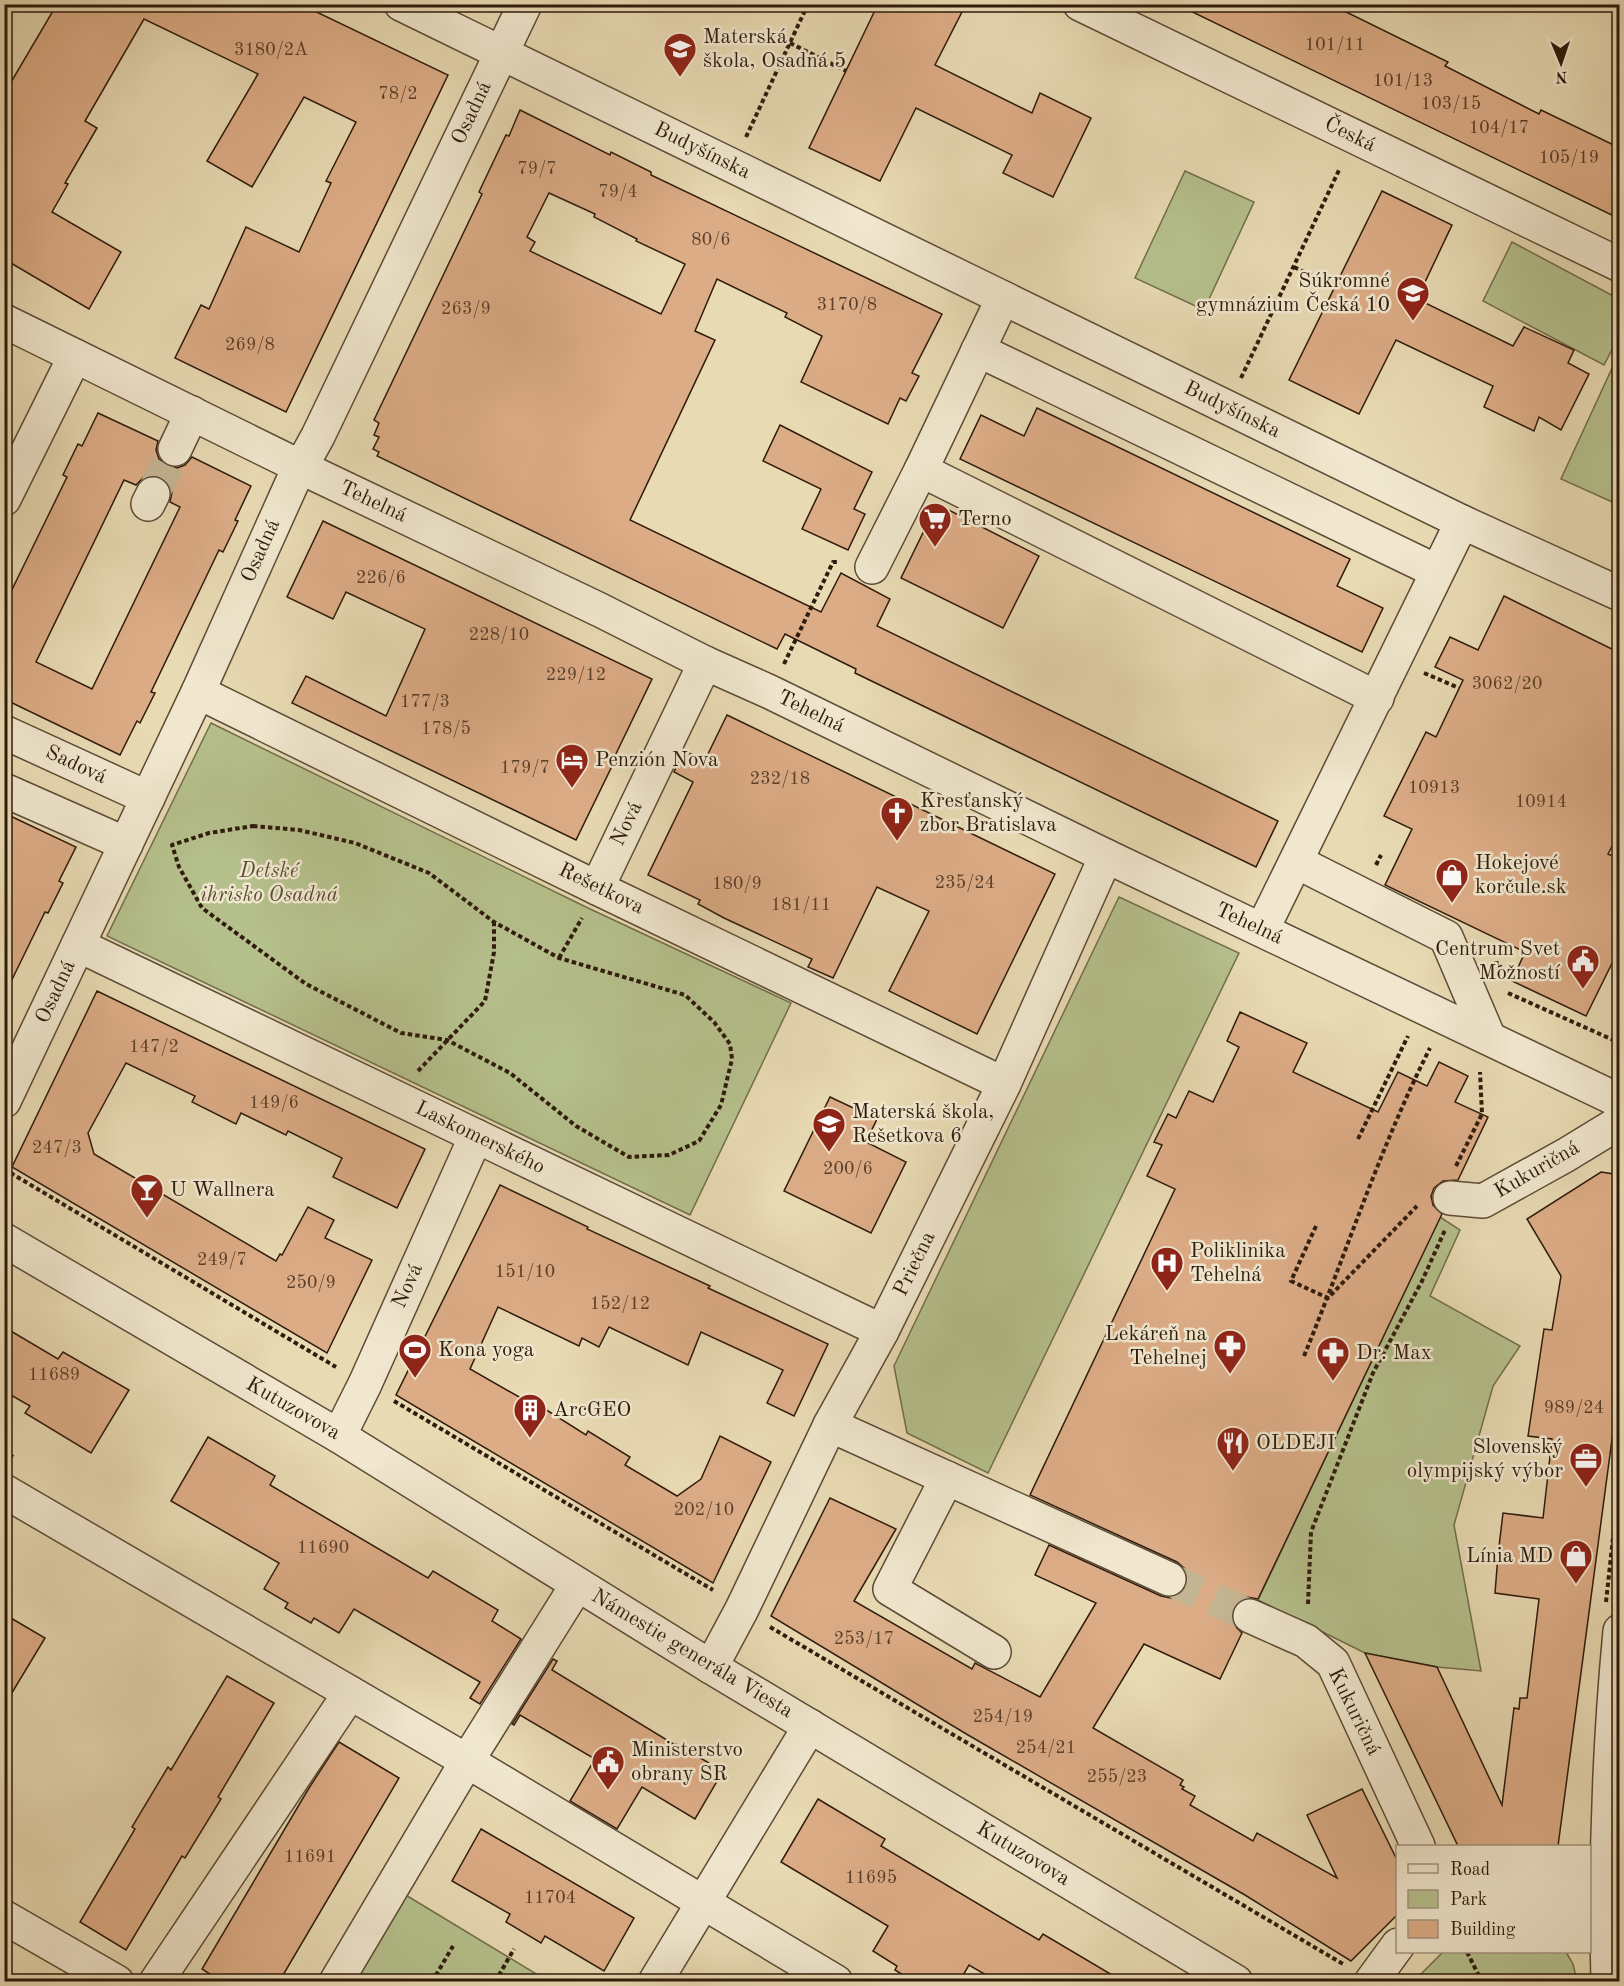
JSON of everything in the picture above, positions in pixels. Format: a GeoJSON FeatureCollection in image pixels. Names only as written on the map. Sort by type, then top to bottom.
{"type":"FeatureCollection","features":[{"type":"Feature","properties":{"kind":"street","name":"Budyšínska"},"geometry":{"type":"LineString","coordinates":[[401,4],[1462,522],[1620,594]]}},
{"type":"Feature","properties":{"kind":"street","name":"Osadná"},"geometry":{"type":"LineString","coordinates":[[4,1101],[198,692],[292,483],[318,436],[525,4]]}},
{"type":"Feature","properties":{"kind":"street","name":"Česká"},"geometry":{"type":"LineString","coordinates":[[1080,4],[1133,16],[1620,265]]}},
{"type":"Feature","properties":{"kind":"street"},"geometry":{"type":"LineString","coordinates":[[872,567],[1003,298]]}},
{"type":"Feature","properties":{"kind":"street","name":"Tehelná"},"geometry":{"type":"LineString","coordinates":[[4,321],[705,663],[770,692],[1106,856],[1620,1101]]}},
{"type":"Feature","properties":{"kind":"street"},"geometry":{"type":"LineString","coordinates":[[978,350],[1436,571]]}},
{"type":"Feature","properties":{"kind":"street"},"geometry":{"type":"LineString","coordinates":[[4,499],[75,356]]}},
{"type":"Feature","properties":{"kind":"street"},"geometry":{"type":"LineString","coordinates":[[175,449],[192,414]]}},
{"type":"Feature","properties":{"kind":"street"},"geometry":{"type":"LineString","coordinates":[[921,470],[1377,698]]}},
{"type":"Feature","properties":{"kind":"street"},"geometry":{"type":"LineString","coordinates":[[1262,930],[1462,522]]}},
{"type":"Feature","properties":{"kind":"street","name":"Nová"},"geometry":{"type":"LineString","coordinates":[[597,888],[705,663]]}},
{"type":"Feature","properties":{"kind":"street","name":"Rešetkova"},"geometry":{"type":"LineString","coordinates":[[198,692],[1004,1084]]}},
{"type":"Feature","properties":{"kind":"street","name":"Sadová"},"geometry":{"type":"LineString","coordinates":[[4,732],[148,798]]}},
{"type":"Feature","properties":{"kind":"street"},"geometry":{"type":"LineString","coordinates":[[4,790],[126,844]]}},
{"type":"Feature","properties":{"kind":"street","name":"Priečna"},"geometry":{"type":"LineString","coordinates":[[711,1667],[742,1609],[830,1425],[882,1331],[1004,1084],[1106,856]]}},
{"type":"Feature","properties":{"kind":"street"},"geometry":{"type":"LineString","coordinates":[[1297,862],[1446,938],[1489,1038]]}},
{"type":"Feature","properties":{"kind":"street","name":"Laskomerského"},"geometry":{"type":"LineString","coordinates":[[78,945],[882,1331]]}},
{"type":"Feature","properties":{"kind":"street","name":"Kukuričná"},"geometry":{"type":"LineString","coordinates":[[1441,1190],[1483,1201],[1620,1122]]}},
{"type":"Feature","properties":{"kind":"street","name":"Nová"},"geometry":{"type":"LineString","coordinates":[[339,1436],[365,1384],[476,1136]]}},
{"type":"Feature","properties":{"kind":"street","name":"Kutuzovova"},"geometry":{"type":"LineString","coordinates":[[4,1240],[339,1436],[577,1585]]}},
{"type":"Feature","properties":{"kind":"street"},"geometry":{"type":"LineString","coordinates":[[830,1425],[1169,1579]]}},
{"type":"Feature","properties":{"kind":"street"},"geometry":{"type":"LineString","coordinates":[[947,1478],[890,1589],[994,1652]]}},
{"type":"Feature","properties":{"kind":"street"},"geometry":{"type":"LineString","coordinates":[[4,1491],[703,1900],[836,1982]]}},
{"type":"Feature","properties":{"kind":"street","name":"Námestie generála Viesta"},"geometry":{"type":"LineString","coordinates":[[336,1982],[467,1761],[577,1585],[810,1725],[655,1982]]}},
{"type":"Feature","properties":{"kind":"street","name":"Kukuričná"},"geometry":{"type":"LineString","coordinates":[[1250,1616],[1306,1641],[1333,1663],[1418,1845]]}},
{"type":"Feature","properties":{"kind":"street"},"geometry":{"type":"LineString","coordinates":[[1608,1982],[1598,1901],[1608,1807],[1620,1631]]}},
{"type":"Feature","properties":{"kind":"street"},"geometry":{"type":"LineString","coordinates":[[156,1982],[350,1693]]}},
{"type":"Feature","properties":{"kind":"street","name":"Kutuzovova"},"geometry":{"type":"LineString","coordinates":[[810,1725],[1236,1982]]}},
{"type":"Feature","properties":{"kind":"street"},"geometry":{"type":"LineString","coordinates":[[4,1917],[117,1982]]}},
{"type":"Feature","properties":{"kind":"street"},"geometry":{"type":"LineString","coordinates":[[1360,1974],[1396,1947]]}},
{"type":"Feature","properties":{"kind":"path"},"geometry":{"type":"LineString","coordinates":[[744,140],[808,4]]}},
{"type":"Feature","properties":{"kind":"path"},"geometry":{"type":"LineString","coordinates":[[790,43],[846,71]]}},
{"type":"Feature","properties":{"kind":"path"},"geometry":{"type":"LineString","coordinates":[[1241,378],[1345,158]]}},
{"type":"Feature","properties":{"kind":"path"},"geometry":{"type":"LineString","coordinates":[[1293,267],[1335,287]]}},
{"type":"Feature","properties":{"kind":"path"},"geometry":{"type":"LineString","coordinates":[[770,692],[833,562],[872,567]]}},
{"type":"Feature","properties":{"kind":"path"},"geometry":{"type":"LineString","coordinates":[[1422,672],[1459,688]]}},
{"type":"Feature","properties":{"kind":"path"},"geometry":{"type":"LineString","coordinates":[[252,826],[299,830],[355,843],[429,873],[494,922],[560,958],[685,995],[714,1022],[730,1044],[732,1059],[722,1105],[699,1141],[669,1155],[629,1157],[576,1126],[510,1073],[447,1040],[401,1033],[306,984],[202,908],[179,867],[172,845],[209,833],[252,826]]}},
{"type":"Feature","properties":{"kind":"path"},"geometry":{"type":"LineString","coordinates":[[560,958],[582,918]]}},
{"type":"Feature","properties":{"kind":"path"},"geometry":{"type":"LineString","coordinates":[[417,1072],[485,1001],[494,952],[494,922]]}},
{"type":"Feature","properties":{"kind":"path"},"geometry":{"type":"LineString","coordinates":[[1358,1139],[1412,1028]]}},
{"type":"Feature","properties":{"kind":"path"},"geometry":{"type":"LineString","coordinates":[[1304,1356],[1414,1080]]}},
{"type":"Feature","properties":{"kind":"path"},"geometry":{"type":"LineString","coordinates":[[1328,1298],[1441,1190],[1457,1165],[1482,1114]]}},
{"type":"Feature","properties":{"kind":"path"},"geometry":{"type":"LineString","coordinates":[[1306,1641],[1311,1532],[1372,1373],[1422,1281],[1448,1224],[1483,1201]]}},
{"type":"Feature","properties":{"kind":"path"},"geometry":{"type":"LineString","coordinates":[[1316,1226],[1292,1281],[1328,1298]]}},
{"type":"Feature","properties":{"kind":"path"},"geometry":{"type":"LineString","coordinates":[[766,1625],[1360,1974]]}},
{"type":"Feature","properties":{"kind":"path"},"geometry":{"type":"LineString","coordinates":[[434,1981],[453,1946]]}},
{"type":"Feature","properties":{"kind":"path"},"geometry":{"type":"LineString","coordinates":[[495,1982],[514,1949]]}},
{"type":"Feature","properties":{"kind":"path"},"geometry":{"type":"LineString","coordinates":[[1468,1953],[1482,1982]]}},
{"type":"Feature","properties":{"kind":"green space"},"geometry":{"type":"Polygon","coordinates":[[[1185,171],[1254,202],[1204,310],[1135,278],[1185,171]]]}},
{"type":"Feature","properties":{"kind":"green space"},"geometry":{"type":"Polygon","coordinates":[[[1512,242],[1619,299],[1619,336],[1604,365],[1483,301],[1512,242]]]}},
{"type":"Feature","properties":{"kind":"green space"},"geometry":{"type":"Polygon","coordinates":[[[1619,353],[1619,505],[1561,479],[1619,353]]]}},
{"type":"Feature","properties":{"kind":"green space","name":"Detské ihrisko Osadná"},"geometry":{"type":"Polygon","coordinates":[[[211,723],[588,908],[791,1003],[690,1215],[107,936],[211,723]]]}},
{"type":"Feature","properties":{"kind":"green space"},"geometry":{"type":"Polygon","coordinates":[[[1119,897],[1239,953],[988,1473],[907,1433],[894,1366],[1119,897]]]}},
{"type":"Feature","properties":{"kind":"green space"},"geometry":{"type":"Polygon","coordinates":[[[1440,1217],[1460,1230],[1430,1296],[1520,1346],[1493,1386],[1454,1525],[1481,1671],[1437,1667],[1365,1653],[1258,1600],[1440,1217]]]}},
{"type":"Feature","properties":{"kind":"green space"},"geometry":{"type":"Polygon","coordinates":[[[404,1894],[548,1981],[353,1982],[404,1894]]]}},
{"type":"Feature","properties":{"kind":"green space"},"geometry":{"type":"Polygon","coordinates":[[[1442,1953],[1567,1953],[1573,1964],[1577,1981],[1414,1981],[1442,1953]]]}},
{"type":"Feature","properties":{"kind":"building"},"geometry":{"type":"Polygon","coordinates":[[[57,4],[300,4],[448,75],[286,412],[175,358],[201,305],[209,309],[246,227],[299,252],[331,183],[326,181],[356,122],[304,97],[252,187],[207,161],[258,74],[144,19],[85,121],[97,128],[65,183],[68,184],[52,212],[121,252],[89,309],[4,259],[4,94],[57,4]]]}},
{"type":"Feature","properties":{"kind":"building"},"geometry":{"type":"Polygon","coordinates":[[[878,4],[966,4],[935,65],[1032,113],[1040,93],[1091,118],[1053,197],[1003,173],[1012,155],[916,108],[880,181],[809,148],[878,4]]]}},
{"type":"Feature","properties":{"kind":"building"},"geometry":{"type":"Polygon","coordinates":[[[1176,4],[1330,4],[1448,62],[1445,66],[1539,114],[1541,110],[1620,148],[1620,219],[1176,4]]]}},
{"type":"Feature","properties":{"kind":"building"},"geometry":{"type":"Polygon","coordinates":[[[520,110],[942,314],[912,373],[919,376],[906,401],[900,398],[888,424],[801,382],[822,336],[785,317],[787,313],[717,279],[695,331],[715,340],[630,520],[821,612],[841,573],[890,599],[877,626],[1278,821],[1256,867],[855,673],[856,669],[785,634],[777,649],[377,456],[379,452],[373,449],[379,437],[374,435],[379,423],[374,420],[482,194],[479,192],[506,135],[509,136],[520,110]],[[549,193],[527,237],[535,242],[530,251],[661,314],[685,264],[636,241],[637,239],[594,217],[595,214],[549,193]]]}},
{"type":"Feature","properties":{"kind":"building"},"geometry":{"type":"Polygon","coordinates":[[[1382,191],[1452,225],[1417,299],[1513,346],[1524,327],[1574,350],[1568,363],[1589,374],[1561,430],[1539,417],[1534,431],[1484,407],[1493,386],[1396,340],[1359,414],[1289,380],[1382,191]]]}},
{"type":"Feature","properties":{"kind":"building"},"geometry":{"type":"Polygon","coordinates":[[[1037,408],[1350,559],[1337,586],[1383,608],[1362,652],[960,459],[981,415],[1024,436],[1037,408]]]}},
{"type":"Feature","properties":{"kind":"building"},"geometry":{"type":"Polygon","coordinates":[[[98,413],[158,441],[156,450],[159,459],[168,466],[177,468],[185,465],[192,457],[251,486],[223,552],[219,550],[151,692],[155,693],[140,723],[137,721],[120,755],[4,699],[4,606],[67,477],[63,475],[78,444],[82,446],[98,413]],[[151,475],[143,478],[136,485],[124,480],[36,662],[92,689],[180,507],[170,502],[172,492],[168,483],[161,477],[151,475]]]}},
{"type":"Feature","properties":{"kind":"building"},"geometry":{"type":"Polygon","coordinates":[[[780,425],[872,472],[854,509],[865,514],[848,550],[802,529],[821,489],[763,461],[780,425]]]}},
{"type":"Feature","properties":{"kind":"building"},"geometry":{"type":"Polygon","coordinates":[[[937,504],[1039,556],[1003,628],[901,578],[937,504]]]}},
{"type":"Feature","properties":{"kind":"building"},"geometry":{"type":"Polygon","coordinates":[[[323,521],[652,679],[576,840],[292,703],[306,676],[386,716],[425,629],[346,592],[333,619],[287,597],[323,521]]]}},
{"type":"Feature","properties":{"kind":"building"},"geometry":{"type":"Polygon","coordinates":[[[1504,596],[1620,653],[1620,831],[1608,854],[1620,859],[1620,947],[1586,1016],[1512,981],[1525,952],[1385,885],[1412,829],[1384,816],[1426,732],[1436,737],[1463,680],[1435,667],[1450,637],[1478,650],[1504,596]]]}},
{"type":"Feature","properties":{"kind":"building"},"geometry":{"type":"Polygon","coordinates":[[[727,715],[1055,874],[977,1034],[889,991],[929,911],[877,887],[833,978],[808,967],[812,959],[724,918],[698,904],[700,900],[648,875],[693,782],[674,772],[684,751],[705,760],[727,715]]]}},
{"type":"Feature","properties":{"kind":"building"},"geometry":{"type":"Polygon","coordinates":[[[4,813],[76,847],[59,881],[63,883],[48,913],[45,912],[4,996],[4,813]]]}},
{"type":"Feature","properties":{"kind":"building"},"geometry":{"type":"Polygon","coordinates":[[[97,991],[425,1149],[397,1208],[333,1177],[342,1158],[288,1131],[286,1135],[241,1113],[236,1124],[192,1102],[195,1096],[126,1063],[88,1133],[94,1154],[276,1261],[280,1254],[282,1255],[308,1207],[334,1220],[325,1238],[372,1260],[327,1353],[12,1167],[97,991]]]}},
{"type":"Feature","properties":{"kind":"building"},"geometry":{"type":"Polygon","coordinates":[[[1240,1012],[1307,1043],[1293,1072],[1378,1112],[1398,1072],[1427,1086],[1439,1062],[1468,1076],[1455,1102],[1488,1117],[1458,1180],[1443,1181],[1434,1188],[1431,1196],[1433,1205],[1442,1214],[1258,1599],[1247,1597],[1233,1608],[1231,1619],[1242,1633],[1220,1679],[1144,1644],[1093,1728],[1183,1780],[1180,1785],[1184,1787],[1182,1789],[1195,1796],[1190,1805],[1253,1841],[1257,1833],[1337,1878],[1307,1815],[1362,1789],[1396,1858],[1396,1916],[1351,1961],[1245,1895],[968,1735],[771,1616],[830,1498],[896,1529],[854,1601],[972,1669],[975,1663],[1040,1697],[1096,1603],[1035,1575],[1049,1545],[1161,1596],[1171,1598],[1180,1594],[1186,1587],[1188,1577],[1185,1569],[1177,1562],[1030,1495],[1175,1189],[1147,1176],[1162,1145],[1154,1142],[1168,1114],[1176,1118],[1189,1091],[1213,1102],[1239,1047],[1227,1041],[1240,1012]]]}},
{"type":"Feature","properties":{"kind":"building"},"geometry":{"type":"Polygon","coordinates":[[[830,1097],[877,1119],[866,1142],[906,1162],[871,1233],[784,1191],[830,1097]]]}},
{"type":"Feature","properties":{"kind":"building"},"geometry":{"type":"Polygon","coordinates":[[[1601,1172],[1620,1175],[1620,1379],[1558,1845],[1458,1845],[1365,1653],[1437,1667],[1502,1805],[1514,1708],[1519,1709],[1520,1698],[1527,1698],[1539,1599],[1495,1593],[1498,1555],[1503,1513],[1543,1518],[1552,1439],[1528,1436],[1544,1329],[1552,1330],[1561,1276],[1527,1219],[1601,1172]]]}},
{"type":"Feature","properties":{"kind":"building"},"geometry":{"type":"Polygon","coordinates":[[[500,1185],[588,1227],[587,1229],[710,1286],[708,1288],[828,1344],[794,1416],[767,1403],[783,1370],[701,1332],[688,1365],[609,1327],[599,1347],[582,1338],[579,1346],[498,1307],[470,1369],[535,1406],[537,1404],[586,1435],[588,1431],[630,1457],[625,1465],[677,1496],[701,1479],[720,1436],[771,1462],[713,1583],[396,1395],[500,1185]]]}},
{"type":"Feature","properties":{"kind":"building"},"geometry":{"type":"Polygon","coordinates":[[[4,1327],[58,1359],[63,1352],[129,1390],[91,1453],[25,1413],[30,1406],[4,1391],[4,1327]]]}},
{"type":"Feature","properties":{"kind":"building"},"geometry":{"type":"Polygon","coordinates":[[[208,1437],[275,1476],[270,1485],[428,1578],[433,1571],[498,1610],[492,1621],[521,1639],[480,1704],[470,1698],[480,1682],[354,1609],[339,1633],[314,1618],[311,1623],[285,1608],[288,1603],[264,1589],[279,1563],[171,1501],[208,1437]]]}},
{"type":"Feature","properties":{"kind":"building"},"geometry":{"type":"Polygon","coordinates":[[[4,1614],[45,1638],[4,1706],[4,1614]]]}},
{"type":"Feature","properties":{"kind":"building"},"geometry":{"type":"Polygon","coordinates":[[[553,1659],[557,1661],[552,1670],[675,1745],[723,1771],[695,1819],[642,1787],[617,1829],[570,1801],[595,1759],[520,1715],[514,1725],[512,1724],[553,1659]]]}},
{"type":"Feature","properties":{"kind":"building"},"geometry":{"type":"Polygon","coordinates":[[[227,1676],[274,1703],[218,1797],[221,1799],[185,1858],[182,1856],[126,1950],[80,1922],[135,1829],[132,1827],[168,1767],[171,1770],[227,1676]]]}},
{"type":"Feature","properties":{"kind":"building"},"geometry":{"type":"Polygon","coordinates":[[[339,1742],[399,1778],[279,1982],[222,1982],[202,1969],[309,1788],[339,1742]]]}},
{"type":"Feature","properties":{"kind":"building"},"geometry":{"type":"Polygon","coordinates":[[[818,1799],[885,1839],[881,1846],[1039,1940],[1043,1934],[1124,1982],[998,1982],[969,1965],[959,1982],[914,1982],[895,1970],[897,1966],[873,1951],[888,1926],[781,1862],[818,1799]]]}},
{"type":"Feature","properties":{"kind":"building"},"geometry":{"type":"Polygon","coordinates":[[[481,1829],[634,1918],[604,1971],[545,1936],[541,1943],[506,1922],[510,1914],[452,1881],[481,1829]]]}},
{"type":"Feature","properties":{"kind":"tunnel"},"geometry":{"type":"LineString","coordinates":[[153,494],[175,449]]}},
{"type":"Feature","properties":{"kind":"tunnel"},"geometry":{"type":"LineString","coordinates":[[1169,1579],[1250,1616]]}},
{"type":"Feature","properties":{"kind":"place","name":"Materská škola, Osadná 5"},"geometry":{"type":"Point","coordinates":[680,78]}},
{"type":"Feature","properties":{"kind":"place","name":"Súkromné gymnázium Česká 10"},"geometry":{"type":"Point","coordinates":[1413,322]}},
{"type":"Feature","properties":{"kind":"place","name":"Terno"},"geometry":{"type":"Point","coordinates":[935,548]}},
{"type":"Feature","properties":{"kind":"place","name":"Penzión Nova"},"geometry":{"type":"Point","coordinates":[572,789]}},
{"type":"Feature","properties":{"kind":"place","name":"Kresťanský zbor Bratislava"},"geometry":{"type":"Point","coordinates":[897,842]}},
{"type":"Feature","properties":{"kind":"place","name":"Hokejové korčule.sk"},"geometry":{"type":"Point","coordinates":[1452,904]}},
{"type":"Feature","properties":{"kind":"place","name":"Centrum Svet Možností"},"geometry":{"type":"Point","coordinates":[1583,990]}},
{"type":"Feature","properties":{"kind":"place","name":"Materská škola, Rešetkova 6"},"geometry":{"type":"Point","coordinates":[829,1153]}},
{"type":"Feature","properties":{"kind":"place","name":"U Wallnera"},"geometry":{"type":"Point","coordinates":[147,1219]}},
{"type":"Feature","properties":{"kind":"place","name":"Poliklinika Tehelná"},"geometry":{"type":"Point","coordinates":[1167,1292]}},
{"type":"Feature","properties":{"kind":"place","name":"Lekáreň na Tehelnej"},"geometry":{"type":"Point","coordinates":[1230,1375]}},
{"type":"Feature","properties":{"kind":"place","name":"Kona yoga"},"geometry":{"type":"Point","coordinates":[415,1379]}},
{"type":"Feature","properties":{"kind":"place","name":"Dr. Max"},"geometry":{"type":"Point","coordinates":[1333,1382]}},
{"type":"Feature","properties":{"kind":"place","name":"ArcGEO"},"geometry":{"type":"Point","coordinates":[530,1439]}},
{"type":"Feature","properties":{"kind":"place","name":"OLDEJI"},"geometry":{"type":"Point","coordinates":[1233,1472]}},
{"type":"Feature","properties":{"kind":"place","name":"Slovenský olympijský výbor"},"geometry":{"type":"Point","coordinates":[1586,1488]}},
{"type":"Feature","properties":{"kind":"place","name":"Línia MD"},"geometry":{"type":"Point","coordinates":[1576,1585]}},
{"type":"Feature","properties":{"kind":"place","name":"Ministerstvo obrany SR"},"geometry":{"type":"Point","coordinates":[608,1791]}}]}
